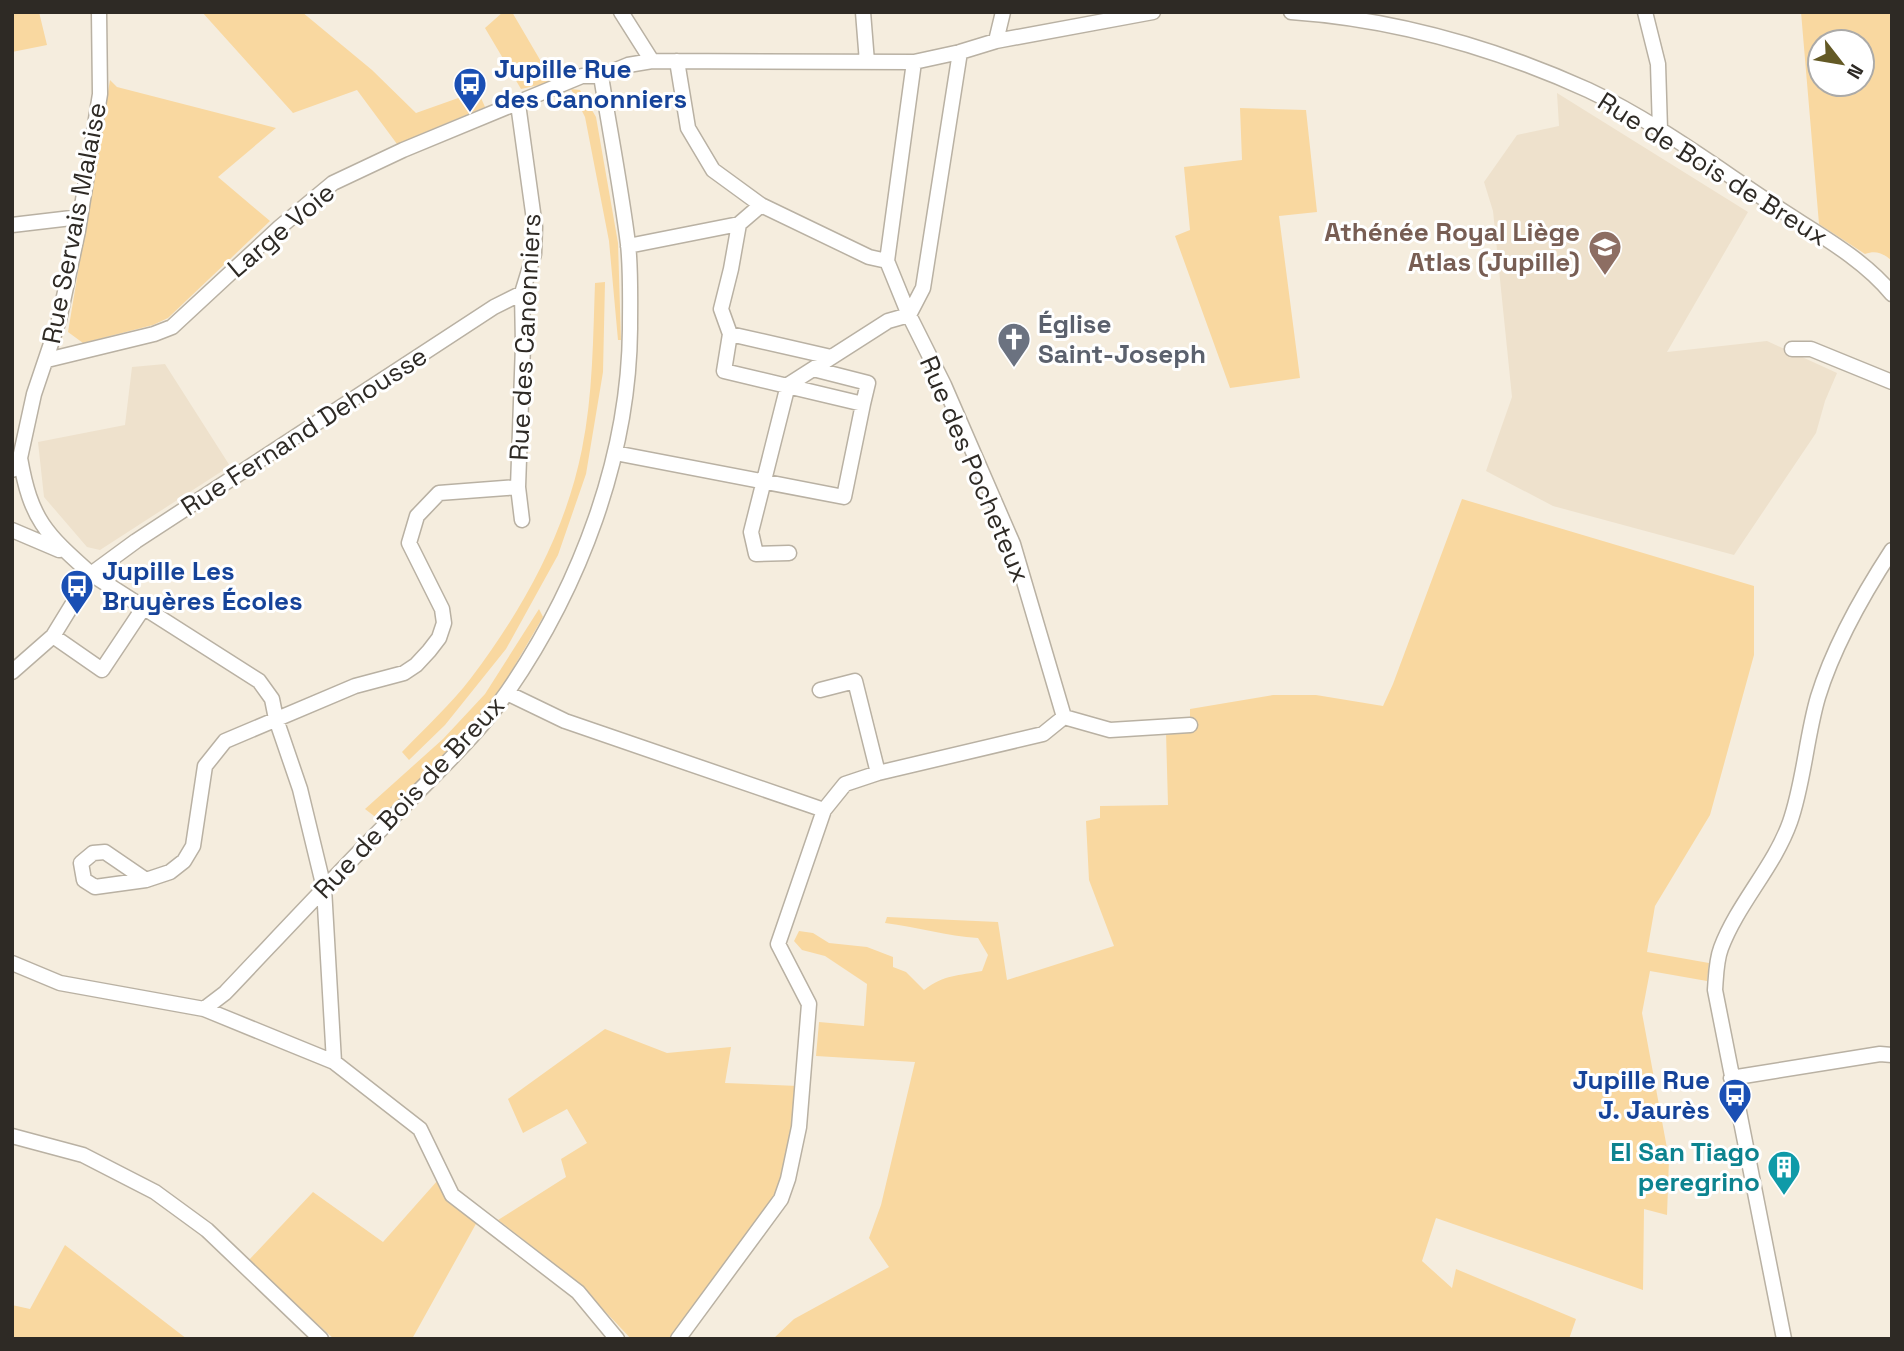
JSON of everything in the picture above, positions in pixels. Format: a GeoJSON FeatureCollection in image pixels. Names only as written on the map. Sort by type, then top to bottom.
{"type":"FeatureCollection","features":[{"type":"Feature","properties":{"kind":"street","name":"Rue Servais Malaise"},"geometry":{"type":"LineString","coordinates":[[16,464],[34,394],[59,320],[80,218],[100,94],[99,12]]}},
{"type":"Feature","properties":{"kind":"street"},"geometry":{"type":"LineString","coordinates":[[621,12],[652,61],[867,62],[914,62],[996,41],[1153,12]]}},
{"type":"Feature","properties":{"kind":"street"},"geometry":{"type":"LineString","coordinates":[[863,12],[867,62]]}},
{"type":"Feature","properties":{"kind":"street"},"geometry":{"type":"LineString","coordinates":[[996,41],[1003,12]]}},
{"type":"Feature","properties":{"kind":"street","name":"Rue de Bois de Breux"},"geometry":{"type":"LineString","coordinates":[[1292,12],[1388,19],[1520,62],[1590,91],[1660,130],[1889,283]]}},
{"type":"Feature","properties":{"kind":"street"},"geometry":{"type":"LineString","coordinates":[[1644,12],[1658,64],[1660,130]]}},
{"type":"Feature","properties":{"kind":"street"},"geometry":{"type":"LineString","coordinates":[[789,553],[756,554],[751,532],[788,386],[888,321],[909,315],[923,288],[960,52]]}},
{"type":"Feature","properties":{"kind":"street","name":"Large Voie"},"geometry":{"type":"LineString","coordinates":[[47,360],[172,327],[280,227],[334,183],[403,150],[582,76],[601,76],[628,65],[652,61]]}},
{"type":"Feature","properties":{"kind":"street"},"geometry":{"type":"LineString","coordinates":[[677,61],[688,128],[713,170],[761,205],[869,257],[887,261],[914,62]]}},
{"type":"Feature","properties":{"kind":"street","name":"Rue de Bois de Breux"},"geometry":{"type":"LineString","coordinates":[[204,1009],[225,993],[468,739],[506,692],[540,639],[572,576],[597,512],[615,453],[630,331],[628,246],[601,76]]}},
{"type":"Feature","properties":{"kind":"street","name":"Rue des Canonniers"},"geometry":{"type":"LineString","coordinates":[[518,104],[535,228],[534,254],[522,293],[518,486],[522,520]]}},
{"type":"Feature","properties":{"kind":"street"},"geometry":{"type":"LineString","coordinates":[[628,246],[739,224],[761,205]]}},
{"type":"Feature","properties":{"kind":"street"},"geometry":{"type":"LineString","coordinates":[[12,225],[80,218]]}},
{"type":"Feature","properties":{"kind":"street"},"geometry":{"type":"LineString","coordinates":[[739,224],[732,269],[721,309],[730,334],[724,371],[863,404]]}},
{"type":"Feature","properties":{"kind":"street","name":"Rue des Pocheteux"},"geometry":{"type":"LineString","coordinates":[[887,261],[1013,544],[1064,717]]}},
{"type":"Feature","properties":{"kind":"street","name":"Rue Fernand Dehousse"},"geometry":{"type":"LineString","coordinates":[[91,575],[136,541],[483,314],[522,293]]}},
{"type":"Feature","properties":{"kind":"street"},"geometry":{"type":"LineString","coordinates":[[730,334],[831,357]]}},
{"type":"Feature","properties":{"kind":"street"},"geometry":{"type":"LineString","coordinates":[[1792,349],[1811,349],[1892,382]]}},
{"type":"Feature","properties":{"kind":"street"},"geometry":{"type":"LineString","coordinates":[[615,453],[844,497],[868,383],[813,369]]}},
{"type":"Feature","properties":{"kind":"street"},"geometry":{"type":"LineString","coordinates":[[16,464],[40,522],[68,554],[91,575],[259,681],[272,699],[275,719],[300,789],[324,888],[334,1062]]}},
{"type":"Feature","properties":{"kind":"street","name":"Rue des Canonniers"},"geometry":{"type":"LineString","coordinates":[[146,880],[170,872],[184,861],[193,846],[205,766],[225,741],[355,686],[404,673],[416,665],[439,638],[444,623],[442,609],[409,543],[417,516],[439,493],[518,486]]}},
{"type":"Feature","properties":{"kind":"street"},"geometry":{"type":"LineString","coordinates":[[12,530],[68,554]]}},
{"type":"Feature","properties":{"kind":"street"},"geometry":{"type":"LineString","coordinates":[[1784,1339],[1714,990],[1720,951],[1740,908],[1790,823],[1818,698],[1840,641],[1871,582],[1892,550]]}},
{"type":"Feature","properties":{"kind":"street"},"geometry":{"type":"LineString","coordinates":[[12,672],[53,635],[91,575]]}},
{"type":"Feature","properties":{"kind":"street"},"geometry":{"type":"LineString","coordinates":[[53,635],[102,670],[144,607]]}},
{"type":"Feature","properties":{"kind":"street"},"geometry":{"type":"LineString","coordinates":[[820,690],[855,681],[878,774]]}},
{"type":"Feature","properties":{"kind":"street"},"geometry":{"type":"LineString","coordinates":[[506,692],[565,721],[824,810]]}},
{"type":"Feature","properties":{"kind":"street"},"geometry":{"type":"LineString","coordinates":[[678,1339],[781,1199],[788,1179],[799,1127],[809,1004],[778,944],[824,810],[845,783],[1043,734],[1064,717],[1110,730],[1191,725]]}},
{"type":"Feature","properties":{"kind":"street"},"geometry":{"type":"LineString","coordinates":[[12,962],[60,983],[204,1009],[334,1062],[420,1129],[452,1195],[578,1292],[617,1339]]}},
{"type":"Feature","properties":{"kind":"street"},"geometry":{"type":"LineString","coordinates":[[1731,1078],[1880,1054],[1892,1055]]}},
{"type":"Feature","properties":{"kind":"street"},"geometry":{"type":"LineString","coordinates":[[12,1136],[83,1155],[155,1192],[207,1230],[321,1339]]}},
{"type":"Feature","properties":{"kind":"shaded area"},"geometry":{"type":"Polygon","coordinates":[[[39,12],[47,45],[12,52],[12,14],[39,12]]]}},
{"type":"Feature","properties":{"kind":"shaded area"},"geometry":{"type":"Polygon","coordinates":[[[202,12],[302,12],[372,70],[416,113],[478,91],[485,107],[397,144],[357,90],[293,113],[202,12]]]}},
{"type":"Feature","properties":{"kind":"shaded area"},"geometry":{"type":"Polygon","coordinates":[[[503,12],[512,12],[553,82],[521,89],[485,28],[503,12]]]}},
{"type":"Feature","properties":{"kind":"shaded area"},"geometry":{"type":"Polygon","coordinates":[[[1801,12],[1892,12],[1892,261],[1879,253],[1865,254],[1819,224],[1808,98],[1876,98],[1876,28],[1806,28],[1806,71],[1801,12]]]}},
{"type":"Feature","properties":{"kind":"shaded area"},"geometry":{"type":"Polygon","coordinates":[[[110,80],[117,87],[276,128],[218,177],[270,221],[168,318],[153,325],[83,343],[68,332],[110,80]]]}},
{"type":"Feature","properties":{"kind":"shaded area"},"geometry":{"type":"Polygon","coordinates":[[[571,89],[580,90],[596,117],[618,243],[621,340],[618,340],[609,241],[585,117],[571,89]]]}},
{"type":"Feature","properties":{"kind":"shaded area","name":"Athénée Royal Liège Atlas (Jupille)"},"geometry":{"type":"Polygon","coordinates":[[[1557,93],[1748,212],[1667,352],[1767,341],[1837,373],[1816,433],[1734,555],[1553,506],[1486,471],[1512,397],[1493,211],[1484,182],[1517,135],[1559,126],[1557,93]]]}},
{"type":"Feature","properties":{"kind":"shaded area"},"geometry":{"type":"Polygon","coordinates":[[[1240,108],[1306,110],[1317,212],[1279,216],[1300,378],[1230,388],[1175,236],[1190,230],[1184,167],[1242,160],[1240,108]]]}},
{"type":"Feature","properties":{"kind":"shaded area"},"geometry":{"type":"Polygon","coordinates":[[[605,282],[603,372],[586,474],[558,555],[506,649],[445,725],[409,760],[402,752],[455,697],[490,652],[540,570],[553,541],[565,511],[582,449],[590,387],[595,283],[605,282]]]}},
{"type":"Feature","properties":{"kind":"shaded area"},"geometry":{"type":"Polygon","coordinates":[[[165,364],[230,466],[100,550],[87,547],[44,497],[38,442],[125,425],[132,367],[165,364]]]}},
{"type":"Feature","properties":{"kind":"shaded area"},"geometry":{"type":"Polygon","coordinates":[[[1462,499],[1754,586],[1754,655],[1710,815],[1655,906],[1647,952],[1709,963],[1707,981],[1650,971],[1642,1013],[1669,1159],[1667,1215],[1644,1209],[1643,1290],[1436,1218],[1422,1261],[1452,1288],[1456,1269],[1576,1319],[1569,1339],[773,1339],[794,1319],[889,1267],[869,1238],[881,1205],[915,1062],[816,1056],[819,1022],[864,1026],[867,984],[825,956],[802,950],[794,941],[799,931],[813,933],[829,943],[867,947],[893,957],[893,967],[906,972],[924,990],[945,978],[982,971],[988,955],[978,938],[885,923],[887,917],[998,922],[1007,980],[1114,946],[1089,880],[1086,821],[1100,818],[1100,806],[1168,805],[1166,732],[1190,733],[1190,709],[1273,695],[1316,695],[1383,706],[1462,499]]]}},
{"type":"Feature","properties":{"kind":"shaded area"},"geometry":{"type":"Polygon","coordinates":[[[539,609],[543,617],[497,696],[423,777],[378,819],[365,809],[443,739],[485,694],[539,609]]]}},
{"type":"Feature","properties":{"kind":"shaded area"},"geometry":{"type":"Polygon","coordinates":[[[605,1029],[667,1053],[731,1047],[725,1083],[798,1086],[790,1143],[777,1198],[745,1236],[671,1339],[631,1339],[568,1276],[498,1220],[566,1177],[561,1159],[587,1143],[567,1109],[523,1133],[508,1099],[605,1029]]]}},
{"type":"Feature","properties":{"kind":"shaded area"},"geometry":{"type":"Polygon","coordinates":[[[438,1180],[477,1222],[412,1339],[334,1339],[248,1261],[313,1192],[383,1242],[438,1180]]]}},
{"type":"Feature","properties":{"kind":"shaded area"},"geometry":{"type":"Polygon","coordinates":[[[65,1245],[187,1339],[12,1339],[12,1305],[30,1309],[65,1245]]]}},
{"type":"Feature","properties":{"kind":"place","name":"Jupille Rue des Canonniers"},"geometry":{"type":"Point","coordinates":[470,114]}},
{"type":"Feature","properties":{"kind":"place","name":"Athénée Royal Liège Atlas (Jupille)"},"geometry":{"type":"Point","coordinates":[1605,277]}},
{"type":"Feature","properties":{"kind":"place","name":"Église Saint-Joseph"},"geometry":{"type":"Point","coordinates":[1014,369]}},
{"type":"Feature","properties":{"kind":"place","name":"Jupille Les Bruyères Écoles"},"geometry":{"type":"Point","coordinates":[77,616]}},
{"type":"Feature","properties":{"kind":"place","name":"Jupille Rue J. Jaurès"},"geometry":{"type":"Point","coordinates":[1735,1125]}},
{"type":"Feature","properties":{"kind":"place","name":"El San Tiago peregrino"},"geometry":{"type":"Point","coordinates":[1784,1197]}}]}
